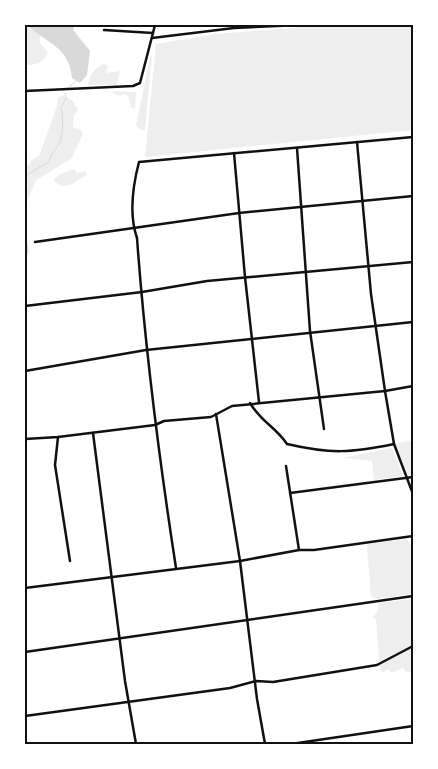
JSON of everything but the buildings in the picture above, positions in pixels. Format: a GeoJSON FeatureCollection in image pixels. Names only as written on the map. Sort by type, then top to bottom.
{"type":"FeatureCollection","features":[{"type":"Feature","properties":{"kind":"street"},"geometry":{"type":"LineString","coordinates":[[25,91],[133,86],[140,83],[155,25]]}},
{"type":"Feature","properties":{"kind":"street"},"geometry":{"type":"LineString","coordinates":[[152,38],[221,29],[301,25]]}},
{"type":"Feature","properties":{"kind":"street"},"geometry":{"type":"LineString","coordinates":[[104,30],[154,33]]}},
{"type":"Feature","properties":{"kind":"street"},"geometry":{"type":"LineString","coordinates":[[176,568],[155,425],[154,397],[146,350],[137,238],[134,228],[134,193],[139,162],[413,137]]}},
{"type":"Feature","properties":{"kind":"street"},"geometry":{"type":"LineString","coordinates":[[357,142],[369,266],[385,391],[394,444],[413,494]]}},
{"type":"Feature","properties":{"kind":"street"},"geometry":{"type":"LineString","coordinates":[[297,148],[310,331],[324,429]]}},
{"type":"Feature","properties":{"kind":"street"},"geometry":{"type":"LineString","coordinates":[[234,153],[251,338],[259,402]]}},
{"type":"Feature","properties":{"kind":"street"},"geometry":{"type":"LineString","coordinates":[[35,242],[239,213],[413,196]]}},
{"type":"Feature","properties":{"kind":"street"},"geometry":{"type":"LineString","coordinates":[[25,306],[142,292],[207,280],[413,262]]}},
{"type":"Feature","properties":{"kind":"street"},"geometry":{"type":"LineString","coordinates":[[25,371],[146,350],[310,331],[378,327],[413,322]]}},
{"type":"Feature","properties":{"kind":"street"},"geometry":{"type":"LineString","coordinates":[[25,439],[93,433],[155,425],[164,421],[211,417],[232,406],[250,403],[385,391],[413,386]]}},
{"type":"Feature","properties":{"kind":"street"},"geometry":{"type":"LineString","coordinates":[[250,403],[259,419],[280,433],[287,444],[335,453],[394,444]]}},
{"type":"Feature","properties":{"kind":"street"},"geometry":{"type":"LineString","coordinates":[[216,414],[240,561],[265,744]]}},
{"type":"Feature","properties":{"kind":"street"},"geometry":{"type":"LineString","coordinates":[[93,433],[125,680],[136,744]]}},
{"type":"Feature","properties":{"kind":"street"},"geometry":{"type":"LineString","coordinates":[[58,437],[55,466],[70,562]]}},
{"type":"Feature","properties":{"kind":"street"},"geometry":{"type":"LineString","coordinates":[[286,466],[299,550]]}},
{"type":"Feature","properties":{"kind":"street"},"geometry":{"type":"LineString","coordinates":[[290,493],[413,477]]}},
{"type":"Feature","properties":{"kind":"street"},"geometry":{"type":"LineString","coordinates":[[25,588],[240,561],[299,550],[314,550],[413,536]]}},
{"type":"Feature","properties":{"kind":"street"},"geometry":{"type":"LineString","coordinates":[[25,652],[413,596]]}},
{"type":"Feature","properties":{"kind":"street"},"geometry":{"type":"LineString","coordinates":[[25,716],[230,688],[256,681],[273,682],[377,665],[413,646]]}},
{"type":"Feature","properties":{"kind":"street"},"geometry":{"type":"LineString","coordinates":[[291,744],[413,726]]}},
{"type":"Feature","properties":{"kind":"shaded area"},"geometry":{"type":"Polygon","coordinates":[[[25,25],[40,35],[40,43],[48,53],[44,59],[36,64],[26,65],[25,25]]]}},
{"type":"Feature","properties":{"kind":"shaded area"},"geometry":{"type":"Polygon","coordinates":[[[27,25],[73,25],[74,31],[90,51],[87,75],[80,83],[72,78],[67,59],[62,52],[27,25]]]}},
{"type":"Feature","properties":{"kind":"shaded area"},"geometry":{"type":"Polygon","coordinates":[[[328,25],[413,25],[413,130],[145,157],[156,44],[216,34],[328,25]]]}},
{"type":"Feature","properties":{"kind":"shaded area"},"geometry":{"type":"Polygon","coordinates":[[[152,56],[145,130],[141,130],[136,126],[150,57],[152,56]]]}},
{"type":"Feature","properties":{"kind":"shaded area"},"geometry":{"type":"Polygon","coordinates":[[[104,64],[108,66],[106,73],[120,71],[117,85],[88,85],[93,72],[104,64]]]}},
{"type":"Feature","properties":{"kind":"shaded area"},"geometry":{"type":"Polygon","coordinates":[[[114,91],[136,92],[135,109],[131,107],[128,96],[112,93],[114,91]]]}},
{"type":"Feature","properties":{"kind":"shaded area"},"geometry":{"type":"Polygon","coordinates":[[[63,96],[72,100],[78,110],[74,115],[73,128],[80,129],[83,134],[71,159],[36,180],[28,198],[25,213],[25,164],[30,165],[31,160],[39,156],[57,106],[58,97],[63,96]]]}},
{"type":"Feature","properties":{"kind":"shaded area"},"geometry":{"type":"Polygon","coordinates":[[[74,169],[77,173],[85,171],[87,175],[70,185],[61,186],[53,180],[60,174],[74,169]]]}},
{"type":"Feature","properties":{"kind":"shaded area"},"geometry":{"type":"Polygon","coordinates":[[[413,440],[413,475],[408,475],[395,444],[413,440]]]}},
{"type":"Feature","properties":{"kind":"shaded area"},"geometry":{"type":"Polygon","coordinates":[[[392,448],[403,476],[374,480],[372,461],[342,458],[392,448]]]}},
{"type":"Feature","properties":{"kind":"shaded area"},"geometry":{"type":"Polygon","coordinates":[[[407,539],[414,558],[413,594],[376,599],[371,596],[367,548],[369,544],[407,539]]]}},
{"type":"Feature","properties":{"kind":"shaded area"},"geometry":{"type":"Polygon","coordinates":[[[413,599],[413,671],[406,672],[403,668],[391,673],[389,669],[383,672],[380,670],[376,620],[373,617],[377,613],[379,603],[413,599]]]}},
{"type":"Feature","properties":{"kind":"waterway"},"geometry":{"type":"LineString","coordinates":[[69,87],[77,80]]}},
{"type":"Feature","properties":{"kind":"waterway"},"geometry":{"type":"LineString","coordinates":[[25,180],[25,176],[49,162],[59,144],[63,126],[61,108],[66,98],[65,93]]}},
{"type":"Feature","properties":{"kind":"waterway"},"geometry":{"type":"LineString","coordinates":[[25,232],[28,251],[25,259]]}}]}
